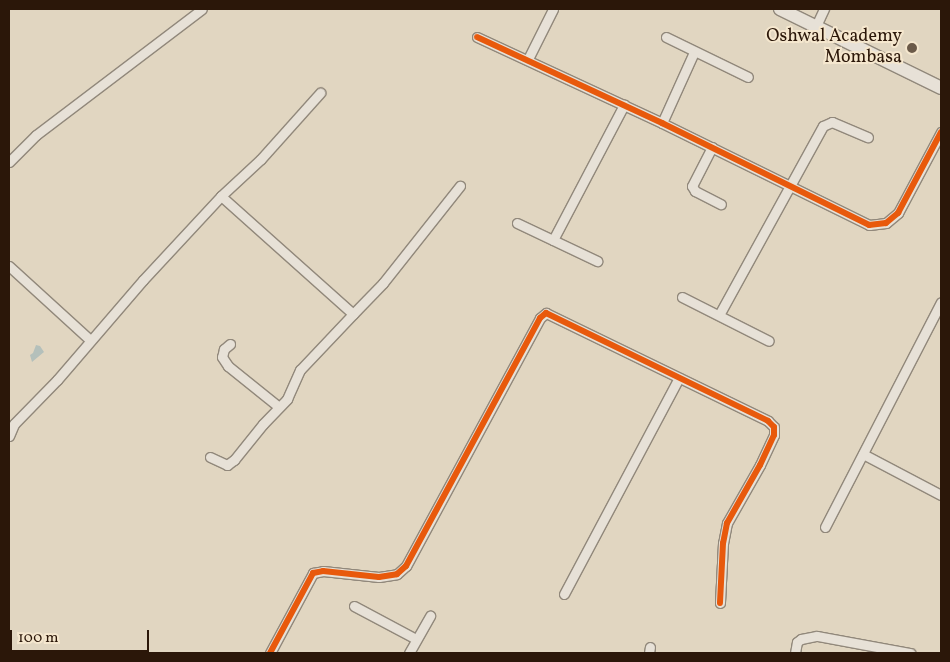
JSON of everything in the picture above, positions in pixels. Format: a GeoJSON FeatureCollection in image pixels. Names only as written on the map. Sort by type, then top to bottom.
{"type":"FeatureCollection","features":[{"type":"Feature","properties":{"kind":"main road"},"geometry":{"type":"LineString","coordinates":[[780,9],[941,88]]}},
{"type":"Feature","properties":{"kind":"street"},"geometry":{"type":"LineString","coordinates":[[9,162],[36,135],[202,9]]}},
{"type":"Feature","properties":{"kind":"street"},"geometry":{"type":"LineString","coordinates":[[528,59],[553,9]]}},
{"type":"Feature","properties":{"kind":"street"},"geometry":{"type":"LineString","coordinates":[[816,26],[824,9]]}},
{"type":"Feature","properties":{"kind":"street"},"geometry":{"type":"LineString","coordinates":[[477,37],[528,59],[662,123],[869,225],[883,225],[895,217],[941,132]]}},
{"type":"Feature","properties":{"kind":"street"},"geometry":{"type":"LineString","coordinates":[[666,37],[748,77]]}},
{"type":"Feature","properties":{"kind":"street"},"geometry":{"type":"LineString","coordinates":[[662,123],[694,52]]}},
{"type":"Feature","properties":{"kind":"street"},"geometry":{"type":"LineString","coordinates":[[9,436],[14,424],[220,196],[261,159],[320,93]]}},
{"type":"Feature","properties":{"kind":"street"},"geometry":{"type":"LineString","coordinates":[[553,240],[624,105]]}},
{"type":"Feature","properties":{"kind":"street"},"geometry":{"type":"LineString","coordinates":[[719,315],[826,123],[837,124],[868,137]]}},
{"type":"Feature","properties":{"kind":"street"},"geometry":{"type":"LineString","coordinates":[[712,147],[692,186],[695,191],[721,204]]}},
{"type":"Feature","properties":{"kind":"street"},"geometry":{"type":"LineString","coordinates":[[210,457],[227,465],[246,448],[279,407],[288,399],[300,370],[382,283],[460,186]]}},
{"type":"Feature","properties":{"kind":"street"},"geometry":{"type":"LineString","coordinates":[[220,196],[352,314]]}},
{"type":"Feature","properties":{"kind":"street"},"geometry":{"type":"LineString","coordinates":[[517,223],[597,261]]}},
{"type":"Feature","properties":{"kind":"street"},"geometry":{"type":"LineString","coordinates":[[9,266],[90,340]]}},
{"type":"Feature","properties":{"kind":"street"},"geometry":{"type":"LineString","coordinates":[[682,297],[769,341]]}},
{"type":"Feature","properties":{"kind":"street"},"geometry":{"type":"LineString","coordinates":[[825,527],[941,302]]}},
{"type":"Feature","properties":{"kind":"street"},"geometry":{"type":"LineString","coordinates":[[270,653],[303,587],[313,573],[323,572],[379,577],[397,574],[406,566],[543,314],[549,313],[768,421],[775,431],[760,465],[727,523],[723,543],[720,603]]}},
{"type":"Feature","properties":{"kind":"street"},"geometry":{"type":"LineString","coordinates":[[230,344],[224,349],[222,357],[228,366],[279,407]]}},
{"type":"Feature","properties":{"kind":"street"},"geometry":{"type":"LineString","coordinates":[[564,594],[679,378]]}},
{"type":"Feature","properties":{"kind":"street"},"geometry":{"type":"LineString","coordinates":[[863,454],[941,495]]}},
{"type":"Feature","properties":{"kind":"street"},"geometry":{"type":"LineString","coordinates":[[354,606],[416,639]]}},
{"type":"Feature","properties":{"kind":"street"},"geometry":{"type":"LineString","coordinates":[[409,653],[430,616]]}},
{"type":"Feature","properties":{"kind":"street"},"geometry":{"type":"LineString","coordinates":[[795,653],[797,642],[810,636],[910,653]]}},
{"type":"Feature","properties":{"kind":"shaded area"},"geometry":{"type":"Polygon","coordinates":[[[36,345],[40,346],[44,352],[32,362],[30,355],[33,353],[36,345]]]}},
{"type":"Feature","properties":{"kind":"cycle path"},"geometry":{"type":"LineString","coordinates":[[477,37],[662,123],[869,225],[886,223],[898,213],[941,132]]}},
{"type":"Feature","properties":{"kind":"cycle path"},"geometry":{"type":"LineString","coordinates":[[270,653],[313,573],[323,571],[379,577],[397,574],[406,566],[540,318],[546,313],[768,421],[774,427],[774,435],[760,465],[727,523],[723,543],[720,603]]}},
{"type":"Feature","properties":{"kind":"place","name":"Oshwal Academy Mombasa"},"geometry":{"type":"Point","coordinates":[912,48]}}]}
